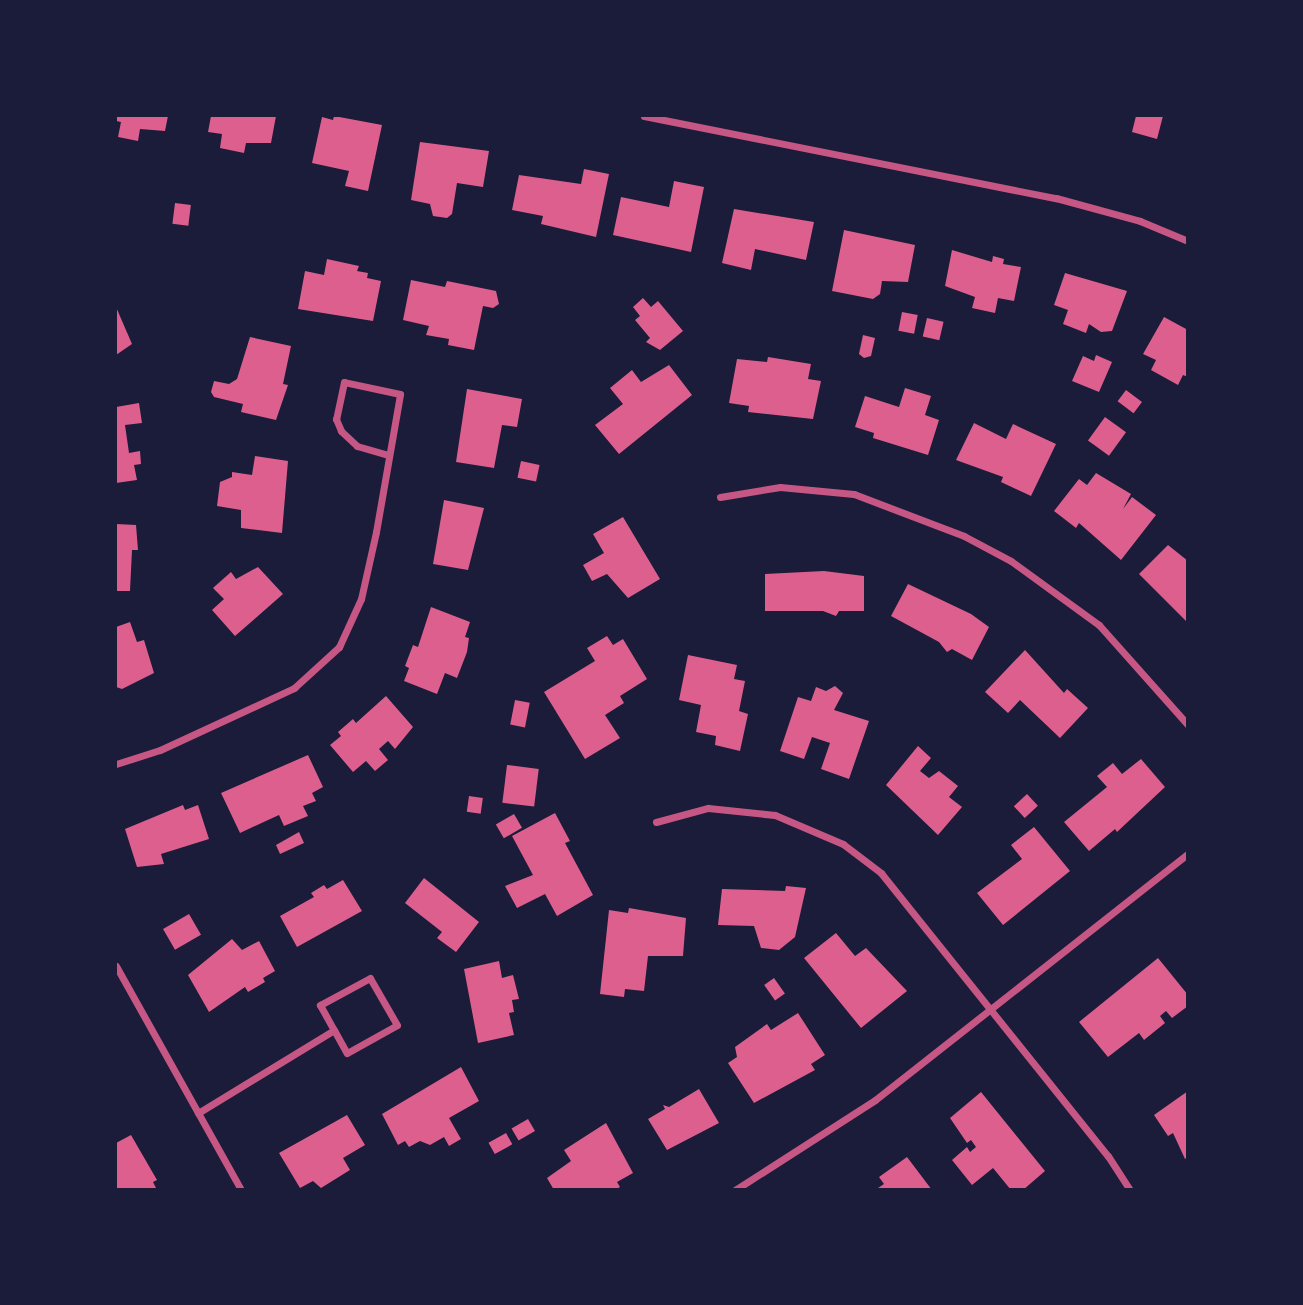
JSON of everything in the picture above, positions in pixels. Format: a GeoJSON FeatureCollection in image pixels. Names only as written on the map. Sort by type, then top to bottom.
{"type":"FeatureCollection","features":[{"type":"Feature","properties":{"kind":"street"},"geometry":{"type":"LineString","coordinates":[[644,116],[1056,198],[1140,221],[1188,241]]}},
{"type":"Feature","properties":{"kind":"street"},"geometry":{"type":"LineString","coordinates":[[116,764],[160,750],[294,688],[338,647],[361,599],[389,455],[400,394],[344,382],[336,419],[341,430],[358,446],[389,455]]}},
{"type":"Feature","properties":{"kind":"street"},"geometry":{"type":"LineString","coordinates":[[720,498],[746,490],[792,487],[854,494],[964,536],[1011,561],[1100,625],[1188,725]]}},
{"type":"Feature","properties":{"kind":"street"},"geometry":{"type":"LineString","coordinates":[[656,822],[708,808],[743,808],[812,827],[843,844],[892,884],[993,1010],[1130,1189]]}},
{"type":"Feature","properties":{"kind":"street"},"geometry":{"type":"LineString","coordinates":[[735,1189],[875,1100],[993,1010],[1188,854]]}},
{"type":"Feature","properties":{"kind":"street"},"geometry":{"type":"LineString","coordinates":[[116,967],[241,1189]]}},
{"type":"Feature","properties":{"kind":"street"},"geometry":{"type":"LineString","coordinates":[[370,978],[397,1025],[347,1053],[334,1030],[320,1005],[370,978]]}},
{"type":"Feature","properties":{"kind":"street"},"geometry":{"type":"LineString","coordinates":[[198,1113],[334,1030]]}},
{"type":"Feature","properties":{"kind":"building"},"geometry":{"type":"Polygon","coordinates":[[[116,116],[168,116],[165,131],[140,129],[138,141],[118,137],[121,122],[116,121],[116,116]]]}},
{"type":"Feature","properties":{"kind":"building"},"geometry":{"type":"Polygon","coordinates":[[[211,116],[276,116],[271,143],[246,143],[244,153],[220,148],[222,134],[208,132],[211,116]]]}},
{"type":"Feature","properties":{"kind":"building"},"geometry":{"type":"Polygon","coordinates":[[[334,116],[382,125],[368,191],[345,186],[349,171],[312,163],[322,117],[333,120],[334,116]]]}},
{"type":"Feature","properties":{"kind":"building"},"geometry":{"type":"Polygon","coordinates":[[[1136,116],[1163,116],[1157,139],[1132,132],[1136,116]]]}},
{"type":"Feature","properties":{"kind":"building"},"geometry":{"type":"Polygon","coordinates":[[[420,142],[489,151],[483,187],[457,183],[452,214],[447,218],[433,216],[430,204],[411,200],[420,142]]]}},
{"type":"Feature","properties":{"kind":"building"},"geometry":{"type":"Polygon","coordinates":[[[584,169],[609,174],[596,237],[541,224],[543,216],[512,210],[519,175],[581,184],[584,169]]]}},
{"type":"Feature","properties":{"kind":"building"},"geometry":{"type":"Polygon","coordinates":[[[674,181],[704,187],[691,252],[613,235],[621,197],[669,207],[674,181]]]}},
{"type":"Feature","properties":{"kind":"building"},"geometry":{"type":"Polygon","coordinates":[[[175,203],[191,205],[188,226],[172,224],[175,203]]]}},
{"type":"Feature","properties":{"kind":"building"},"geometry":{"type":"Polygon","coordinates":[[[734,209],[814,222],[806,260],[755,249],[751,270],[722,263],[734,209]]]}},
{"type":"Feature","properties":{"kind":"building"},"geometry":{"type":"Polygon","coordinates":[[[844,230],[915,245],[908,282],[882,281],[880,294],[873,299],[832,291],[844,230]]]}},
{"type":"Feature","properties":{"kind":"building"},"geometry":{"type":"Polygon","coordinates":[[[952,250],[992,262],[993,256],[1004,259],[1003,264],[1021,267],[1014,301],[998,298],[995,313],[972,308],[975,297],[945,286],[952,250]]]}},
{"type":"Feature","properties":{"kind":"building"},"geometry":{"type":"Polygon","coordinates":[[[327,259],[359,266],[357,271],[368,273],[367,278],[381,281],[373,321],[298,309],[305,271],[324,275],[327,259]]]}},
{"type":"Feature","properties":{"kind":"building"},"geometry":{"type":"Polygon","coordinates":[[[1065,273],[1127,291],[1112,331],[1101,332],[1089,324],[1086,333],[1063,324],[1068,310],[1054,305],[1065,273]]]}},
{"type":"Feature","properties":{"kind":"building"},"geometry":{"type":"Polygon","coordinates":[[[411,280],[445,287],[447,281],[496,291],[499,304],[493,308],[483,306],[474,350],[448,345],[449,339],[426,335],[429,326],[403,320],[411,280]]]}},
{"type":"Feature","properties":{"kind":"building"},"geometry":{"type":"Polygon","coordinates":[[[643,298],[651,307],[658,301],[683,331],[660,350],[646,342],[650,338],[635,320],[640,316],[633,307],[643,298]]]}},
{"type":"Feature","properties":{"kind":"building"},"geometry":{"type":"Polygon","coordinates":[[[116,307],[132,344],[116,355],[116,307]]]}},
{"type":"Feature","properties":{"kind":"building"},"geometry":{"type":"Polygon","coordinates":[[[902,312],[918,315],[914,334],[898,331],[902,312]]]}},
{"type":"Feature","properties":{"kind":"building"},"geometry":{"type":"Polygon","coordinates":[[[1164,317],[1188,330],[1188,377],[1183,375],[1178,385],[1151,370],[1156,360],[1143,354],[1164,317]]]}},
{"type":"Feature","properties":{"kind":"building"},"geometry":{"type":"Polygon","coordinates":[[[927,318],[944,322],[939,340],[923,337],[927,318]]]}},
{"type":"Feature","properties":{"kind":"building"},"geometry":{"type":"Polygon","coordinates":[[[863,335],[875,338],[871,356],[864,358],[859,354],[863,335]]]}},
{"type":"Feature","properties":{"kind":"building"},"geometry":{"type":"Polygon","coordinates":[[[250,337],[291,346],[283,384],[288,385],[276,420],[241,412],[243,404],[214,397],[211,392],[214,381],[229,384],[237,379],[250,337]]]}},
{"type":"Feature","properties":{"kind":"building"},"geometry":{"type":"Polygon","coordinates":[[[1096,355],[1112,362],[1099,392],[1072,381],[1083,356],[1094,361],[1096,355]]]}},
{"type":"Feature","properties":{"kind":"building"},"geometry":{"type":"Polygon","coordinates":[[[768,357],[811,364],[808,379],[821,381],[813,419],[748,412],[749,406],[729,403],[737,359],[767,362],[768,357]]]}},
{"type":"Feature","properties":{"kind":"building"},"geometry":{"type":"Polygon","coordinates":[[[669,365],[692,395],[619,454],[595,425],[623,404],[610,388],[632,370],[641,382],[669,365]]]}},
{"type":"Feature","properties":{"kind":"building"},"geometry":{"type":"Polygon","coordinates":[[[905,388],[931,396],[925,415],[939,420],[928,455],[873,438],[874,433],[855,427],[865,396],[899,407],[905,388]]]}},
{"type":"Feature","properties":{"kind":"building"},"geometry":{"type":"Polygon","coordinates":[[[467,389],[522,399],[517,427],[502,425],[494,468],[456,462],[467,389]]]}},
{"type":"Feature","properties":{"kind":"building"},"geometry":{"type":"Polygon","coordinates":[[[1126,390],[1142,402],[1134,413],[1118,401],[1126,390]]]}},
{"type":"Feature","properties":{"kind":"building"},"geometry":{"type":"Polygon","coordinates":[[[139,403],[142,423],[125,425],[129,453],[140,451],[141,464],[134,465],[137,480],[116,483],[116,407],[139,403]]]}},
{"type":"Feature","properties":{"kind":"building"},"geometry":{"type":"Polygon","coordinates":[[[1105,417],[1126,432],[1109,456],[1088,440],[1105,417]]]}},
{"type":"Feature","properties":{"kind":"building"},"geometry":{"type":"Polygon","coordinates":[[[974,423],[1006,439],[1013,424],[1056,444],[1031,496],[1001,482],[1003,477],[956,460],[974,423]]]}},
{"type":"Feature","properties":{"kind":"building"},"geometry":{"type":"Polygon","coordinates":[[[255,456],[288,461],[282,533],[241,528],[241,510],[217,506],[220,482],[232,477],[232,472],[252,475],[255,456]]]}},
{"type":"Feature","properties":{"kind":"building"},"geometry":{"type":"Polygon","coordinates":[[[521,461],[540,465],[536,482],[517,478],[521,461]]]}},
{"type":"Feature","properties":{"kind":"building"},"geometry":{"type":"Polygon","coordinates":[[[1096,473],[1131,494],[1123,509],[1132,497],[1156,515],[1121,560],[1079,523],[1076,528],[1054,511],[1079,479],[1087,485],[1096,473]]]}},
{"type":"Feature","properties":{"kind":"building"},"geometry":{"type":"Polygon","coordinates":[[[444,500],[484,508],[468,570],[433,564],[444,500]]]}},
{"type":"Feature","properties":{"kind":"building"},"geometry":{"type":"Polygon","coordinates":[[[623,517],[660,579],[628,598],[607,574],[592,581],[583,565],[604,553],[593,534],[623,517]]]}},
{"type":"Feature","properties":{"kind":"building"},"geometry":{"type":"Polygon","coordinates":[[[116,524],[136,525],[138,550],[132,550],[130,591],[116,591],[116,524]]]}},
{"type":"Feature","properties":{"kind":"building"},"geometry":{"type":"Polygon","coordinates":[[[1168,545],[1188,561],[1188,623],[1139,574],[1168,545]]]}},
{"type":"Feature","properties":{"kind":"building"},"geometry":{"type":"Polygon","coordinates":[[[258,567],[283,594],[235,636],[212,610],[224,599],[213,588],[231,572],[236,579],[258,567]]]}},
{"type":"Feature","properties":{"kind":"building"},"geometry":{"type":"Polygon","coordinates":[[[824,571],[864,576],[864,611],[839,611],[836,616],[823,611],[765,611],[765,574],[824,571]]]}},
{"type":"Feature","properties":{"kind":"building"},"geometry":{"type":"Polygon","coordinates":[[[908,584],[971,614],[989,627],[972,660],[952,649],[947,652],[939,642],[891,616],[908,584]]]}},
{"type":"Feature","properties":{"kind":"building"},"geometry":{"type":"Polygon","coordinates":[[[431,607],[470,622],[465,637],[469,638],[467,652],[457,678],[445,673],[437,694],[404,681],[409,668],[405,666],[413,645],[418,647],[431,607]]]}},
{"type":"Feature","properties":{"kind":"building"},"geometry":{"type":"Polygon","coordinates":[[[130,622],[137,642],[144,640],[154,673],[122,689],[116,687],[116,627],[130,622]]]}},
{"type":"Feature","properties":{"kind":"building"},"geometry":{"type":"Polygon","coordinates":[[[607,636],[613,645],[623,639],[647,679],[620,696],[624,703],[605,715],[620,738],[585,759],[544,692],[595,661],[587,648],[607,636]]]}},
{"type":"Feature","properties":{"kind":"building"},"geometry":{"type":"Polygon","coordinates":[[[1025,650],[1064,693],[1067,689],[1088,708],[1060,738],[1020,700],[1008,713],[985,692],[1025,650]]]}},
{"type":"Feature","properties":{"kind":"building"},"geometry":{"type":"Polygon","coordinates":[[[688,655],[737,665],[734,679],[745,681],[739,711],[748,714],[740,751],[715,745],[716,736],[696,732],[701,705],[679,700],[688,655]]]}},
{"type":"Feature","properties":{"kind":"building"},"geometry":{"type":"Polygon","coordinates":[[[835,686],[843,693],[834,710],[869,721],[849,779],[821,769],[830,743],[812,737],[804,759],[780,751],[798,697],[811,701],[816,687],[826,691],[835,686]]]}},
{"type":"Feature","properties":{"kind":"building"},"geometry":{"type":"Polygon","coordinates":[[[386,696],[413,727],[395,749],[388,741],[379,749],[388,760],[375,771],[366,761],[353,772],[330,745],[341,736],[338,732],[353,719],[356,723],[386,696]]]}},
{"type":"Feature","properties":{"kind":"building"},"geometry":{"type":"Polygon","coordinates":[[[515,700],[530,703],[525,727],[510,725],[515,700]]]}},
{"type":"Feature","properties":{"kind":"building"},"geometry":{"type":"Polygon","coordinates":[[[918,746],[931,758],[920,771],[929,778],[939,771],[958,786],[949,797],[962,807],[938,835],[886,785],[918,746]]]}},
{"type":"Feature","properties":{"kind":"building"},"geometry":{"type":"Polygon","coordinates":[[[308,755],[323,787],[312,793],[316,801],[303,806],[308,816],[284,826],[279,815],[240,833],[221,793],[308,755]]]}},
{"type":"Feature","properties":{"kind":"building"},"geometry":{"type":"Polygon","coordinates":[[[1141,759],[1165,787],[1117,832],[1115,829],[1089,851],[1064,822],[1107,787],[1097,776],[1113,763],[1122,774],[1141,759]]]}},
{"type":"Feature","properties":{"kind":"building"},"geometry":{"type":"Polygon","coordinates":[[[507,765],[539,769],[534,807],[502,803],[507,765]]]}},
{"type":"Feature","properties":{"kind":"building"},"geometry":{"type":"Polygon","coordinates":[[[1027,794],[1038,806],[1025,818],[1014,806],[1027,794]]]}},
{"type":"Feature","properties":{"kind":"building"},"geometry":{"type":"Polygon","coordinates":[[[469,796],[483,798],[481,814],[467,812],[469,796]]]}},
{"type":"Feature","properties":{"kind":"building"},"geometry":{"type":"Polygon","coordinates":[[[183,805],[185,810],[198,805],[209,839],[161,854],[164,864],[137,867],[125,829],[183,805]]]}},
{"type":"Feature","properties":{"kind":"building"},"geometry":{"type":"Polygon","coordinates":[[[555,813],[570,841],[565,843],[593,895],[557,916],[545,894],[517,908],[505,886],[533,875],[512,836],[555,813]]]}},
{"type":"Feature","properties":{"kind":"building"},"geometry":{"type":"Polygon","coordinates":[[[514,814],[522,828],[504,838],[496,824],[514,814]]]}},
{"type":"Feature","properties":{"kind":"building"},"geometry":{"type":"Polygon","coordinates":[[[1034,827],[1070,871],[1003,925],[977,893],[1022,859],[1011,845],[1034,827]]]}},
{"type":"Feature","properties":{"kind":"building"},"geometry":{"type":"Polygon","coordinates":[[[299,832],[304,843],[280,854],[276,845],[299,832]]]}},
{"type":"Feature","properties":{"kind":"building"},"geometry":{"type":"Polygon","coordinates":[[[424,878],[479,922],[456,952],[437,938],[442,932],[405,903],[424,878]]]}},
{"type":"Feature","properties":{"kind":"building"},"geometry":{"type":"Polygon","coordinates":[[[343,880],[362,911],[297,947],[280,916],[314,897],[311,893],[324,885],[327,889],[343,880]]]}},
{"type":"Feature","properties":{"kind":"building"},"geometry":{"type":"Polygon","coordinates":[[[786,886],[806,888],[795,937],[779,950],[761,948],[754,926],[718,925],[722,889],[785,891],[786,886]]]}},
{"type":"Feature","properties":{"kind":"building"},"geometry":{"type":"Polygon","coordinates":[[[629,908],[686,918],[683,956],[648,956],[644,991],[625,989],[624,997],[600,994],[609,910],[628,913],[629,908]]]}},
{"type":"Feature","properties":{"kind":"building"},"geometry":{"type":"Polygon","coordinates":[[[189,914],[201,935],[175,950],[163,929],[189,914]]]}},
{"type":"Feature","properties":{"kind":"building"},"geometry":{"type":"Polygon","coordinates":[[[836,933],[855,956],[866,948],[907,991],[861,1028],[804,958],[836,933]]]}},
{"type":"Feature","properties":{"kind":"building"},"geometry":{"type":"Polygon","coordinates":[[[232,939],[242,950],[259,941],[275,971],[263,978],[265,982],[248,992],[245,987],[209,1012],[188,975],[232,939]]]}},
{"type":"Feature","properties":{"kind":"building"},"geometry":{"type":"Polygon","coordinates":[[[1158,958],[1188,995],[1188,1006],[1172,1018],[1166,1011],[1160,1016],[1165,1023],[1144,1040],[1139,1033],[1108,1057],[1079,1022],[1158,958]]]}},
{"type":"Feature","properties":{"kind":"building"},"geometry":{"type":"Polygon","coordinates":[[[499,961],[502,978],[513,975],[519,999],[512,1000],[514,1012],[509,1013],[514,1035],[478,1043],[464,969],[499,961]]]}},
{"type":"Feature","properties":{"kind":"building"},"geometry":{"type":"Polygon","coordinates":[[[774,978],[785,994],[775,1000],[764,985],[774,978]]]}},
{"type":"Feature","properties":{"kind":"building"},"geometry":{"type":"Polygon","coordinates":[[[798,1013],[825,1055],[811,1064],[815,1070],[754,1103],[728,1063],[737,1057],[735,1047],[767,1024],[771,1030],[798,1013]]]}},
{"type":"Feature","properties":{"kind":"building"},"geometry":{"type":"Polygon","coordinates":[[[461,1067],[479,1101],[449,1118],[461,1139],[449,1146],[444,1137],[430,1145],[420,1141],[409,1147],[405,1141],[398,1145],[382,1114],[461,1067]]]}},
{"type":"Feature","properties":{"kind":"building"},"geometry":{"type":"Polygon","coordinates":[[[699,1089],[719,1123],[667,1150],[648,1119],[665,1109],[663,1105],[669,1107],[699,1089]]]}},
{"type":"Feature","properties":{"kind":"building"},"geometry":{"type":"Polygon","coordinates":[[[1188,1091],[1188,1157],[1185,1159],[1173,1133],[1168,1136],[1154,1115],[1188,1091]]]}},
{"type":"Feature","properties":{"kind":"building"},"geometry":{"type":"Polygon","coordinates":[[[981,1092],[1045,1171],[1023,1190],[1011,1190],[993,1168],[972,1185],[952,1160],[967,1147],[970,1152],[976,1147],[971,1140],[967,1143],[950,1118],[981,1092]]]}},
{"type":"Feature","properties":{"kind":"building"},"geometry":{"type":"Polygon","coordinates":[[[347,1115],[365,1145],[343,1158],[350,1170],[321,1188],[313,1181],[300,1188],[279,1153],[347,1115]]]}},
{"type":"Feature","properties":{"kind":"building"},"geometry":{"type":"Polygon","coordinates":[[[528,1119],[535,1131],[519,1141],[512,1128],[528,1119]]]}},
{"type":"Feature","properties":{"kind":"building"},"geometry":{"type":"Polygon","coordinates":[[[606,1123],[633,1173],[617,1182],[620,1187],[615,1190],[554,1190],[547,1178],[571,1161],[564,1150],[606,1123]]]}},
{"type":"Feature","properties":{"kind":"building"},"geometry":{"type":"Polygon","coordinates":[[[506,1133],[512,1144],[495,1154],[489,1143],[506,1133]]]}},
{"type":"Feature","properties":{"kind":"building"},"geometry":{"type":"Polygon","coordinates":[[[131,1135],[157,1180],[153,1182],[157,1190],[116,1190],[116,1143],[131,1135]]]}},
{"type":"Feature","properties":{"kind":"building"},"geometry":{"type":"Polygon","coordinates":[[[907,1157],[932,1190],[875,1190],[884,1184],[879,1177],[907,1157]]]}}]}
